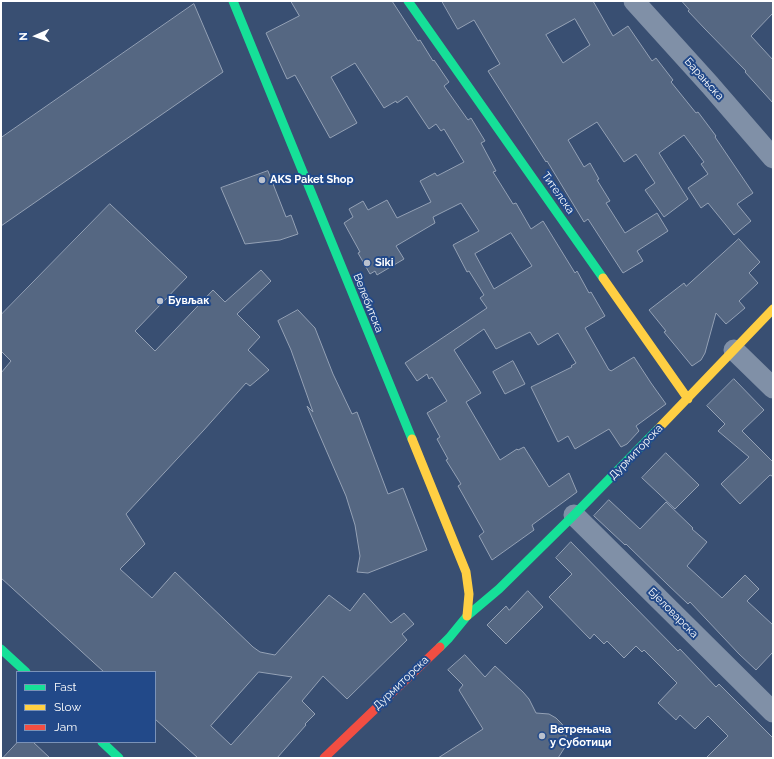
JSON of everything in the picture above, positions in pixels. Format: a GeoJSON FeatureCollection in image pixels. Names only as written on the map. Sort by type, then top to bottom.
{"type":"FeatureCollection","features":[{"type":"Feature","properties":{"kind":"street","name":"Велебитска"},"geometry":{"type":"LineString","coordinates":[[233,1],[466,572],[470,602],[467,616]]}},
{"type":"Feature","properties":{"kind":"street","name":"Тителска"},"geometry":{"type":"LineString","coordinates":[[408,1],[688,399]]}},
{"type":"Feature","properties":{"kind":"street","name":"Барањска"},"geometry":{"type":"LineString","coordinates":[[634,1],[710,85],[773,158]]}},
{"type":"Feature","properties":{"kind":"street","name":"Дурмиторска"},"geometry":{"type":"LineString","coordinates":[[324,758],[449,638],[467,616],[496,592],[574,515],[688,399],[773,309]]}},
{"type":"Feature","properties":{"kind":"street"},"geometry":{"type":"LineString","coordinates":[[734,350],[773,388]]}},
{"type":"Feature","properties":{"kind":"street","name":"Бјеловарска"},"geometry":{"type":"LineString","coordinates":[[574,515],[773,712]]}},
{"type":"Feature","properties":{"kind":"street"},"geometry":{"type":"LineString","coordinates":[[469,586],[483,591],[496,592]]}},
{"type":"Feature","properties":{"kind":"street"},"geometry":{"type":"LineString","coordinates":[[1,649],[25,671]]}},
{"type":"Feature","properties":{"kind":"street"},"geometry":{"type":"LineString","coordinates":[[103,743],[119,758]]}},
{"type":"Feature","properties":{"kind":"building"},"geometry":{"type":"Polygon","coordinates":[[[291,1],[392,1],[418,41],[420,40],[433,61],[434,60],[449,82],[444,86],[468,120],[471,118],[485,141],[481,143],[496,171],[493,172],[513,204],[516,203],[531,229],[543,221],[575,273],[577,271],[589,293],[591,292],[605,316],[585,328],[609,370],[611,371],[634,357],[666,404],[636,426],[639,431],[627,444],[621,447],[609,429],[575,449],[568,436],[558,442],[531,387],[572,367],[571,366],[576,363],[558,333],[538,345],[530,332],[496,349],[484,329],[454,350],[481,393],[466,402],[500,460],[517,449],[518,450],[524,447],[549,487],[569,473],[577,492],[532,525],[534,530],[492,560],[479,536],[484,532],[458,486],[461,484],[446,460],[448,459],[437,439],[440,437],[427,413],[447,401],[432,377],[429,379],[427,374],[417,381],[405,363],[487,308],[480,298],[484,295],[469,271],[467,272],[453,245],[479,231],[461,203],[433,217],[435,223],[396,246],[404,259],[377,275],[375,271],[370,274],[344,223],[353,217],[349,209],[363,201],[368,210],[387,200],[397,218],[431,202],[420,181],[435,173],[437,176],[464,162],[444,129],[441,131],[436,124],[429,129],[407,96],[397,103],[396,101],[384,108],[355,63],[331,77],[357,123],[330,138],[295,75],[287,79],[266,33],[299,16],[291,1]],[[511,233],[475,254],[494,289],[532,266],[511,233]]]}},
{"type":"Feature","properties":{"kind":"building"},"geometry":{"type":"Polygon","coordinates":[[[442,1],[593,1],[613,36],[628,26],[652,61],[656,58],[673,80],[671,82],[696,113],[698,112],[716,136],[715,137],[753,193],[737,204],[751,221],[734,235],[708,203],[701,208],[688,188],[708,174],[701,164],[704,162],[684,135],[659,153],[688,199],[664,217],[645,190],[655,183],[636,154],[624,162],[597,122],[568,140],[584,167],[590,163],[599,179],[597,180],[610,201],[606,203],[625,233],[657,213],[668,231],[637,251],[643,261],[623,273],[588,219],[584,222],[547,161],[546,162],[488,71],[500,64],[474,20],[458,29],[442,1]],[[575,19],[546,35],[563,63],[590,45],[575,19]]]}},
{"type":"Feature","properties":{"kind":"building"},"geometry":{"type":"Polygon","coordinates":[[[682,1],[773,1],[773,13],[751,36],[773,60],[773,103],[745,72],[746,71],[688,11],[689,10],[682,1]]]}},
{"type":"Feature","properties":{"kind":"building"},"geometry":{"type":"Polygon","coordinates":[[[194,4],[223,72],[1,226],[1,138],[194,4]]]}},
{"type":"Feature","properties":{"kind":"building"},"geometry":{"type":"Polygon","coordinates":[[[268,171],[286,217],[291,215],[298,234],[280,240],[245,244],[221,188],[268,171]]]}},
{"type":"Feature","properties":{"kind":"building"},"geometry":{"type":"Polygon","coordinates":[[[110,204],[187,277],[135,331],[155,351],[213,290],[225,302],[261,270],[271,281],[237,314],[260,337],[248,350],[269,370],[250,386],[246,383],[126,514],[145,544],[120,569],[152,598],[175,572],[260,652],[275,655],[329,595],[350,611],[364,593],[391,623],[404,613],[414,624],[402,634],[407,640],[347,699],[323,676],[302,701],[315,714],[277,758],[198,758],[156,720],[156,671],[103,671],[1,578],[1,373],[11,361],[1,351],[1,315],[110,204]],[[259,672],[211,726],[231,745],[292,677],[259,672]]]}},
{"type":"Feature","properties":{"kind":"building"},"geometry":{"type":"Polygon","coordinates":[[[739,239],[760,262],[749,273],[758,283],[739,301],[745,308],[726,324],[716,313],[705,353],[701,360],[692,366],[664,332],[666,331],[649,310],[684,283],[686,286],[739,239]]]}},
{"type":"Feature","properties":{"kind":"building"},"geometry":{"type":"Polygon","coordinates":[[[298,310],[315,328],[333,374],[352,414],[357,412],[388,494],[403,488],[427,550],[368,573],[357,572],[360,556],[355,525],[346,496],[307,406],[313,412],[291,350],[278,321],[298,310]]]}},
{"type":"Feature","properties":{"kind":"building"},"geometry":{"type":"Polygon","coordinates":[[[513,361],[525,384],[505,394],[493,372],[513,361]]]}},
{"type":"Feature","properties":{"kind":"building"},"geometry":{"type":"Polygon","coordinates":[[[734,379],[764,410],[742,431],[773,462],[773,475],[770,475],[740,504],[721,484],[749,457],[718,431],[725,424],[707,406],[734,379]]]}},
{"type":"Feature","properties":{"kind":"building"},"geometry":{"type":"Polygon","coordinates":[[[666,453],[699,485],[675,509],[642,478],[666,453]]]}},
{"type":"Feature","properties":{"kind":"building"},"geometry":{"type":"Polygon","coordinates":[[[609,500],[640,529],[666,502],[707,542],[687,566],[722,598],[745,575],[759,589],[747,601],[773,625],[773,652],[756,670],[690,602],[688,604],[626,544],[625,545],[594,516],[609,500]]]}},
{"type":"Feature","properties":{"kind":"building"},"geometry":{"type":"Polygon","coordinates":[[[571,542],[678,651],[680,649],[716,687],[719,684],[773,738],[773,758],[706,758],[728,736],[708,716],[695,729],[680,715],[676,720],[658,703],[677,683],[644,650],[642,652],[636,646],[624,658],[607,641],[604,644],[594,634],[590,639],[549,597],[572,574],[556,558],[571,542]]]}},
{"type":"Feature","properties":{"kind":"building"},"geometry":{"type":"Polygon","coordinates":[[[528,591],[543,607],[506,644],[487,625],[506,606],[509,610],[528,591]]]}},
{"type":"Feature","properties":{"kind":"building"},"geometry":{"type":"Polygon","coordinates":[[[465,655],[485,677],[495,666],[523,692],[529,699],[536,713],[549,714],[562,724],[566,731],[566,739],[565,747],[558,758],[438,758],[483,729],[459,690],[463,685],[448,670],[465,655]]]}},
{"type":"Feature","properties":{"kind":"building"},"geometry":{"type":"Polygon","coordinates":[[[17,743],[34,743],[50,758],[3,758],[17,743]]]}},
{"type":"Feature","properties":{"kind":"traffic: fast"},"geometry":{"type":"LineString","coordinates":[[233,1],[412,439]]}},
{"type":"Feature","properties":{"kind":"traffic: fast"},"geometry":{"type":"LineString","coordinates":[[408,1],[603,278]]}},
{"type":"Feature","properties":{"kind":"traffic: fast"},"geometry":{"type":"LineString","coordinates":[[440,647],[467,616],[499,589],[658,429]]}},
{"type":"Feature","properties":{"kind":"traffic: fast"},"geometry":{"type":"LineString","coordinates":[[1,649],[25,671]]}},
{"type":"Feature","properties":{"kind":"traffic: fast"},"geometry":{"type":"LineString","coordinates":[[103,743],[119,758]]}},
{"type":"Feature","properties":{"kind":"traffic: slow"},"geometry":{"type":"LineString","coordinates":[[603,278],[688,399]]}},
{"type":"Feature","properties":{"kind":"traffic: slow"},"geometry":{"type":"LineString","coordinates":[[658,429],[773,309]]}},
{"type":"Feature","properties":{"kind":"traffic: slow"},"geometry":{"type":"LineString","coordinates":[[412,439],[466,572],[469,594],[467,616]]}},
{"type":"Feature","properties":{"kind":"traffic: jam"},"geometry":{"type":"LineString","coordinates":[[324,758],[440,647]]}},
{"type":"Feature","properties":{"kind":"place","name":"AKS Paket Shop"},"geometry":{"type":"Point","coordinates":[262,180]}},
{"type":"Feature","properties":{"kind":"place","name":"Siki"},"geometry":{"type":"Point","coordinates":[367,263]}},
{"type":"Feature","properties":{"kind":"place","name":"Бувљак"},"geometry":{"type":"Point","coordinates":[160,301]}},
{"type":"Feature","properties":{"kind":"place","name":"Ветрењача у Суботици"},"geometry":{"type":"Point","coordinates":[542,736]}}]}
